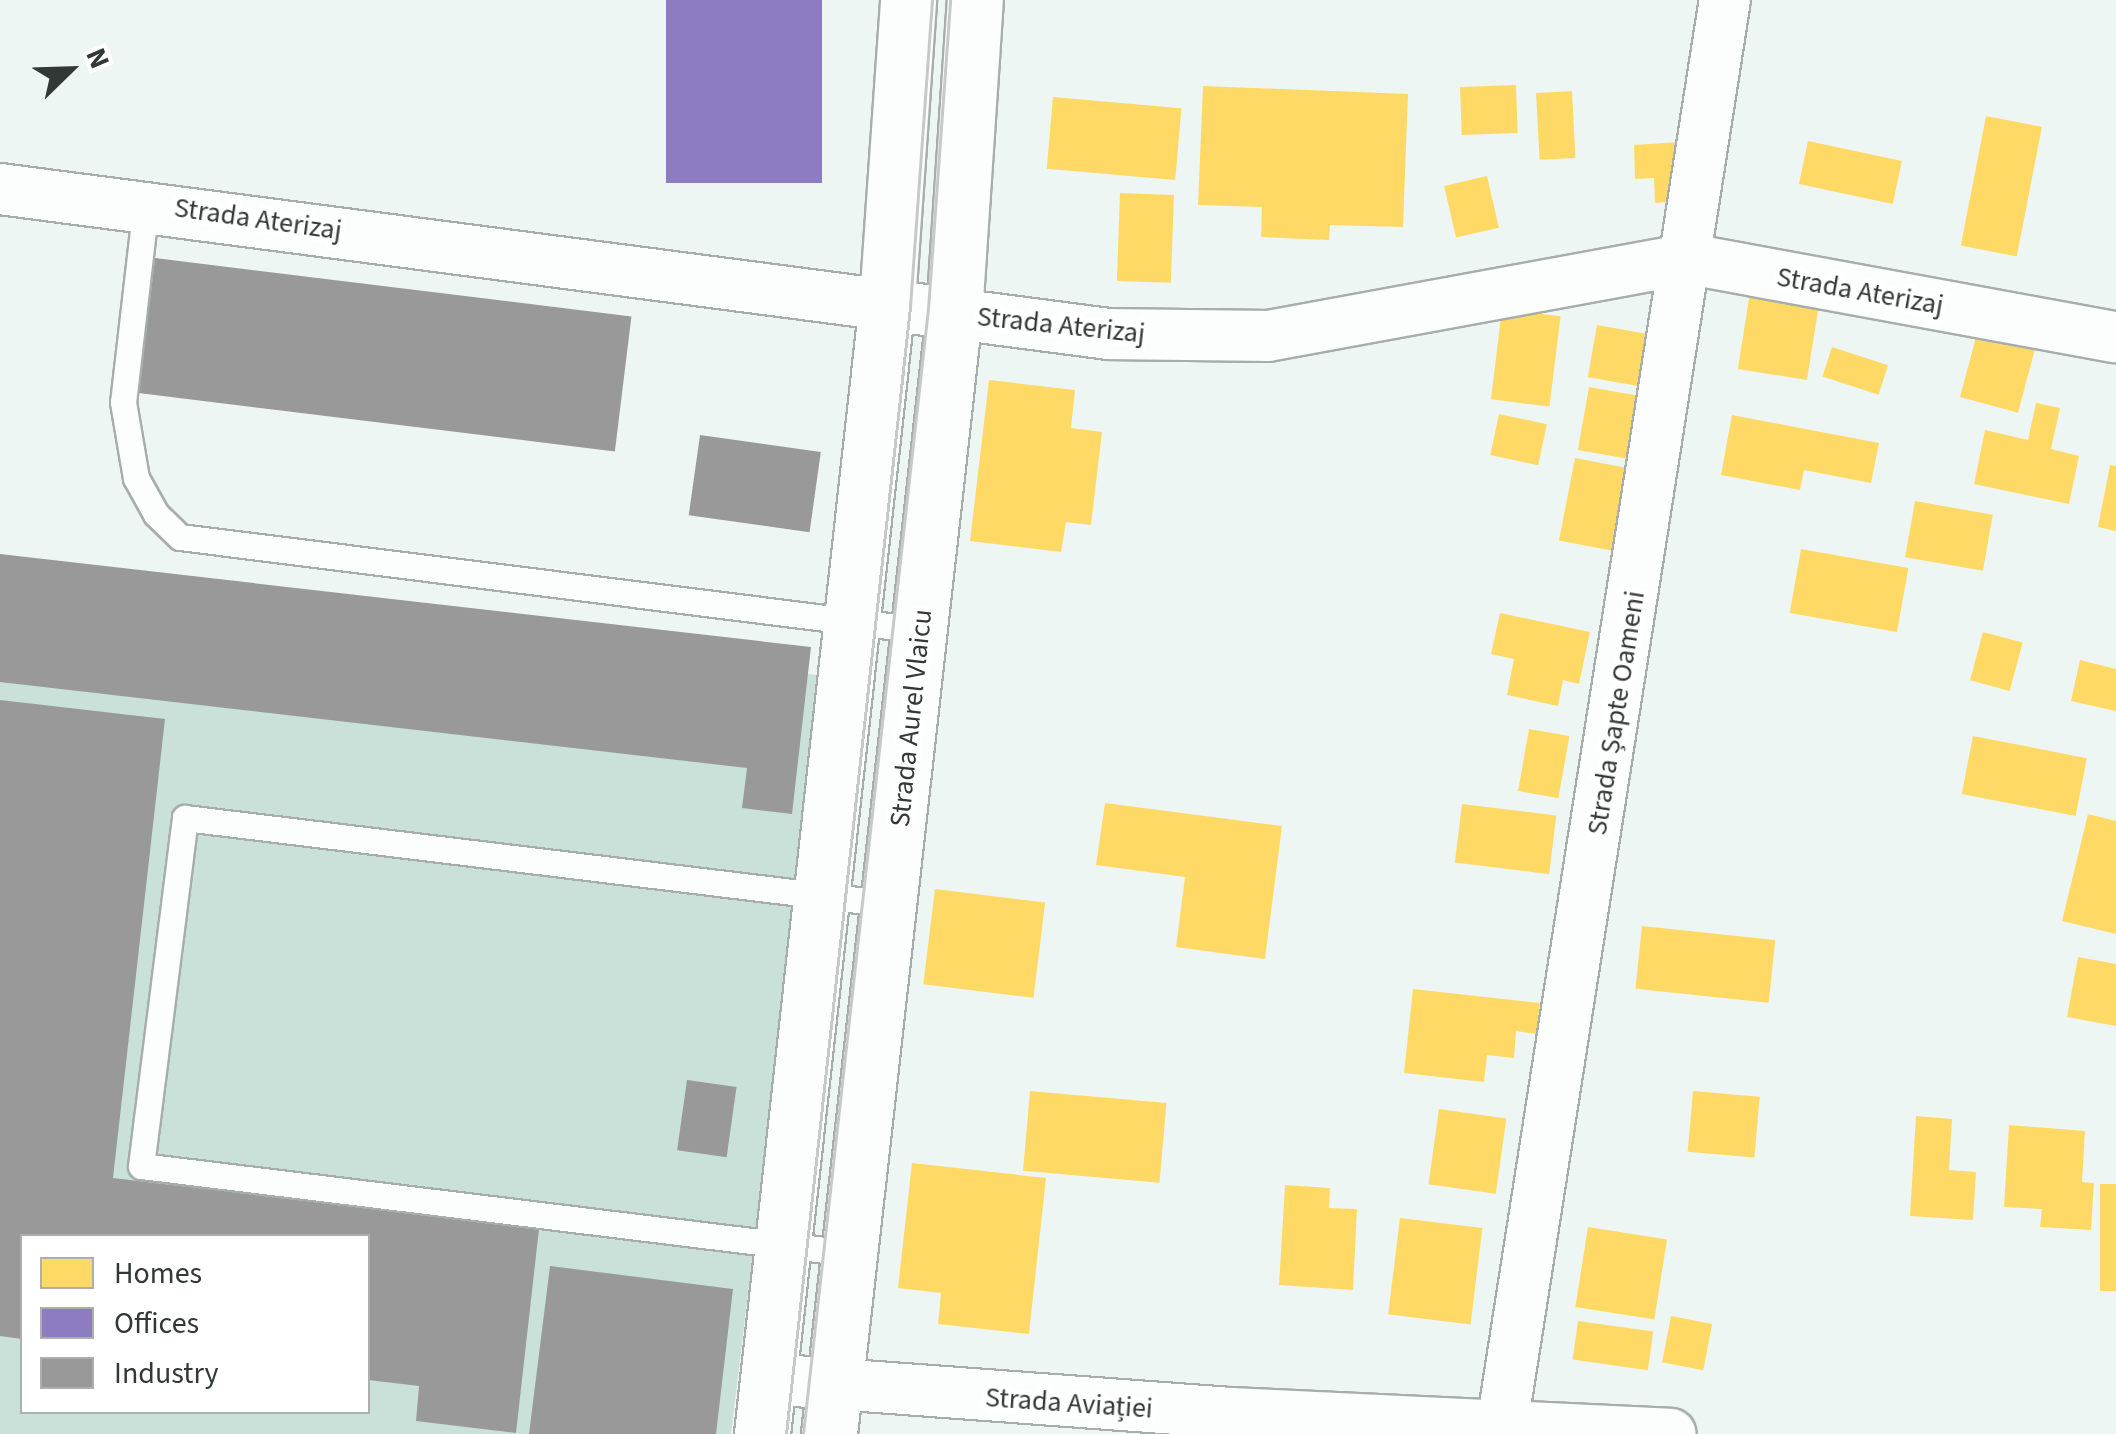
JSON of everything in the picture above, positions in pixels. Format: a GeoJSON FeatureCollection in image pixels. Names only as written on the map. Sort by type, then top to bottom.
{"type":"FeatureCollection","features":[{"type":"Feature","properties":{"kind":"main road"},"geometry":{"type":"LineString","coordinates":[[762,1434],[825,896],[887,302],[908,0]]}},
{"type":"Feature","properties":{"kind":"main road","name":"Strada Aurel Vlaicu"},"geometry":{"type":"LineString","coordinates":[[831,1411],[954,314],[974,0]]}},
{"type":"Feature","properties":{"kind":"street","name":"Strada Șapte Oameni"},"geometry":{"type":"LineString","coordinates":[[1502,1425],[1689,260],[1726,0]]}},
{"type":"Feature","properties":{"kind":"street","name":"Strada Aterizaj"},"geometry":{"type":"LineString","coordinates":[[0,189],[146,204],[1109,334],[1268,336],[1689,260],[2116,337]]}},
{"type":"Feature","properties":{"kind":"street","name":"Strada Aviației"},"geometry":{"type":"LineString","coordinates":[[768,1379],[831,1411],[1228,1423],[1502,1425],[1670,1434]]}},
{"type":"Feature","properties":{"kind":"lane"},"geometry":{"type":"LineString","coordinates":[[146,204],[122,402],[136,478],[156,514],[180,537],[920,630]]}},
{"type":"Feature","properties":{"kind":"lane"},"geometry":{"type":"LineString","coordinates":[[849,1253],[140,1166],[185,818],[890,904]]}},
{"type":"Feature","properties":{"kind":"green space"},"geometry":{"type":"Polygon","coordinates":[[[0,563],[823,676],[731,1434],[0,1434],[0,563]]]}},
{"type":"Feature","properties":{"kind":"building: Homes"},"geometry":{"type":"Polygon","coordinates":[[[1516,85],[1518,133],[1462,135],[1460,87],[1516,85]]]}},
{"type":"Feature","properties":{"kind":"building: Homes"},"geometry":{"type":"Polygon","coordinates":[[[1203,86],[1408,94],[1403,227],[1330,225],[1329,240],[1261,237],[1262,207],[1198,205],[1203,86]]]}},
{"type":"Feature","properties":{"kind":"building: Homes"},"geometry":{"type":"Polygon","coordinates":[[[1572,91],[1576,158],[1540,160],[1536,93],[1572,91]]]}},
{"type":"Feature","properties":{"kind":"building: Homes"},"geometry":{"type":"Polygon","coordinates":[[[1053,97],[1182,108],[1175,180],[1047,169],[1053,97]]]}},
{"type":"Feature","properties":{"kind":"building: Homes"},"geometry":{"type":"Polygon","coordinates":[[[1986,116],[2042,127],[2017,256],[1961,246],[1986,116]]]}},
{"type":"Feature","properties":{"kind":"building: Homes"},"geometry":{"type":"Polygon","coordinates":[[[1808,141],[1902,161],[1893,204],[1799,184],[1808,141]]]}},
{"type":"Feature","properties":{"kind":"building: Homes"},"geometry":{"type":"Polygon","coordinates":[[[1680,142],[1682,201],[1655,203],[1654,178],[1635,179],[1634,145],[1680,142]]]}},
{"type":"Feature","properties":{"kind":"building: Homes"},"geometry":{"type":"Polygon","coordinates":[[[1487,176],[1499,228],[1456,238],[1444,186],[1487,176]]]}},
{"type":"Feature","properties":{"kind":"building: Homes"},"geometry":{"type":"Polygon","coordinates":[[[1120,193],[1174,195],[1171,283],[1117,281],[1120,193]]]}},
{"type":"Feature","properties":{"kind":"building: Homes"},"geometry":{"type":"Polygon","coordinates":[[[1751,286],[1820,297],[1807,380],[1738,369],[1751,286]]]}},
{"type":"Feature","properties":{"kind":"building: Homes"},"geometry":{"type":"Polygon","coordinates":[[[1502,309],[1561,316],[1549,407],[1491,399],[1502,309]]]}},
{"type":"Feature","properties":{"kind":"building: Homes"},"geometry":{"type":"Polygon","coordinates":[[[1982,315],[2040,331],[2018,413],[1960,397],[1982,315]]]}},
{"type":"Feature","properties":{"kind":"building: Homes"},"geometry":{"type":"Polygon","coordinates":[[[1597,325],[1650,334],[1641,387],[1588,377],[1597,325]]]}},
{"type":"Feature","properties":{"kind":"building: Homes"},"geometry":{"type":"Polygon","coordinates":[[[1832,347],[1888,365],[1879,395],[1822,376],[1832,347]]]}},
{"type":"Feature","properties":{"kind":"building: Homes"},"geometry":{"type":"Polygon","coordinates":[[[989,380],[1075,390],[1071,428],[1102,432],[1091,525],[1066,522],[1061,552],[970,541],[989,380]]]}},
{"type":"Feature","properties":{"kind":"building: Homes"},"geometry":{"type":"Polygon","coordinates":[[[1589,387],[1640,396],[1629,459],[1578,450],[1589,387]]]}},
{"type":"Feature","properties":{"kind":"building: Homes"},"geometry":{"type":"Polygon","coordinates":[[[2036,403],[2060,408],[2051,449],[2079,456],[2069,504],[1974,484],[1985,430],[2028,440],[2036,403]]]}},
{"type":"Feature","properties":{"kind":"building: Homes"},"geometry":{"type":"Polygon","coordinates":[[[1499,414],[1547,424],[1538,465],[1490,455],[1499,414]]]}},
{"type":"Feature","properties":{"kind":"building: Homes"},"geometry":{"type":"Polygon","coordinates":[[[1732,415],[1879,443],[1871,483],[1804,470],[1800,490],[1721,475],[1732,415]]]}},
{"type":"Feature","properties":{"kind":"building: Homes"},"geometry":{"type":"Polygon","coordinates":[[[1575,458],[1627,468],[1611,551],[1559,540],[1575,458]]]}},
{"type":"Feature","properties":{"kind":"building: Homes"},"geometry":{"type":"Polygon","coordinates":[[[2110,465],[2116,466],[2116,531],[2098,527],[2110,465]]]}},
{"type":"Feature","properties":{"kind":"building: Homes"},"geometry":{"type":"Polygon","coordinates":[[[1915,501],[1993,515],[1983,571],[1905,557],[1915,501]]]}},
{"type":"Feature","properties":{"kind":"building: Homes"},"geometry":{"type":"Polygon","coordinates":[[[1801,549],[1908,568],[1897,632],[1790,613],[1801,549]]]}},
{"type":"Feature","properties":{"kind":"building: Homes"},"geometry":{"type":"Polygon","coordinates":[[[1500,613],[1590,632],[1579,684],[1563,680],[1558,706],[1507,695],[1514,659],[1491,654],[1500,613]]]}},
{"type":"Feature","properties":{"kind":"building: Homes"},"geometry":{"type":"Polygon","coordinates":[[[1983,632],[2023,643],[2010,691],[1970,680],[1983,632]]]}},
{"type":"Feature","properties":{"kind":"building: Homes"},"geometry":{"type":"Polygon","coordinates":[[[2080,660],[2116,669],[2116,711],[2071,701],[2080,660]]]}},
{"type":"Feature","properties":{"kind":"building: Homes"},"geometry":{"type":"Polygon","coordinates":[[[1529,729],[1569,736],[1558,798],[1518,791],[1529,729]]]}},
{"type":"Feature","properties":{"kind":"building: Homes"},"geometry":{"type":"Polygon","coordinates":[[[1973,736],[2087,758],[2076,816],[1962,794],[1973,736]]]}},
{"type":"Feature","properties":{"kind":"building: Homes"},"geometry":{"type":"Polygon","coordinates":[[[1105,803],[1282,826],[1265,959],[1176,947],[1185,877],[1096,865],[1105,803]]]}},
{"type":"Feature","properties":{"kind":"building: Homes"},"geometry":{"type":"Polygon","coordinates":[[[1462,804],[1556,816],[1549,874],[1455,863],[1462,804]]]}},
{"type":"Feature","properties":{"kind":"building: Homes"},"geometry":{"type":"Polygon","coordinates":[[[2088,814],[2116,821],[2116,934],[2062,921],[2088,814]]]}},
{"type":"Feature","properties":{"kind":"building: Homes"},"geometry":{"type":"Polygon","coordinates":[[[935,889],[1045,903],[1033,998],[923,984],[935,889]]]}},
{"type":"Feature","properties":{"kind":"building: Homes"},"geometry":{"type":"Polygon","coordinates":[[[1642,926],[1775,940],[1769,1003],[1635,989],[1642,926]]]}},
{"type":"Feature","properties":{"kind":"building: Homes"},"geometry":{"type":"Polygon","coordinates":[[[2078,957],[2116,964],[2116,1026],[2067,1017],[2078,957]]]}},
{"type":"Feature","properties":{"kind":"building: Homes"},"geometry":{"type":"Polygon","coordinates":[[[1413,989],[1540,1003],[1536,1034],[1516,1031],[1514,1058],[1487,1055],[1484,1082],[1404,1073],[1413,989]]]}},
{"type":"Feature","properties":{"kind":"building: Homes"},"geometry":{"type":"Polygon","coordinates":[[[1030,1091],[1166,1103],[1160,1183],[1023,1171],[1030,1091]]]}},
{"type":"Feature","properties":{"kind":"building: Homes"},"geometry":{"type":"Polygon","coordinates":[[[1693,1091],[1760,1097],[1754,1158],[1688,1152],[1693,1091]]]}},
{"type":"Feature","properties":{"kind":"building: Homes"},"geometry":{"type":"Polygon","coordinates":[[[1439,1109],[1506,1118],[1496,1194],[1428,1184],[1439,1109]]]}},
{"type":"Feature","properties":{"kind":"building: Homes"},"geometry":{"type":"Polygon","coordinates":[[[1916,1116],[1952,1119],[1949,1170],[1976,1172],[1973,1220],[1910,1216],[1916,1116]]]}},
{"type":"Feature","properties":{"kind":"building: Homes"},"geometry":{"type":"Polygon","coordinates":[[[2009,1125],[2085,1131],[2082,1182],[2094,1183],[2091,1230],[2040,1227],[2042,1209],[2004,1207],[2009,1125]]]}},
{"type":"Feature","properties":{"kind":"building: Homes"},"geometry":{"type":"Polygon","coordinates":[[[912,1163],[1046,1178],[1029,1334],[938,1324],[941,1293],[898,1288],[912,1163]]]}},
{"type":"Feature","properties":{"kind":"building: Homes"},"geometry":{"type":"Polygon","coordinates":[[[2100,1184],[2116,1184],[2116,1291],[2100,1291],[2100,1184]]]}},
{"type":"Feature","properties":{"kind":"building: Homes"},"geometry":{"type":"Polygon","coordinates":[[[1285,1185],[1330,1188],[1329,1208],[1357,1209],[1353,1290],[1279,1285],[1285,1185]]]}},
{"type":"Feature","properties":{"kind":"building: Homes"},"geometry":{"type":"Polygon","coordinates":[[[1400,1218],[1482,1228],[1471,1324],[1388,1314],[1400,1218]]]}},
{"type":"Feature","properties":{"kind":"building: Homes"},"geometry":{"type":"Polygon","coordinates":[[[1588,1227],[1667,1240],[1654,1320],[1575,1307],[1588,1227]]]}},
{"type":"Feature","properties":{"kind":"building: Homes"},"geometry":{"type":"Polygon","coordinates":[[[1671,1316],[1712,1324],[1703,1370],[1662,1362],[1671,1316]]]}},
{"type":"Feature","properties":{"kind":"building: Homes"},"geometry":{"type":"Polygon","coordinates":[[[1578,1321],[1653,1332],[1648,1370],[1573,1360],[1578,1321]]]}},
{"type":"Feature","properties":{"kind":"building: Offices"},"geometry":{"type":"Polygon","coordinates":[[[666,0],[822,0],[822,183],[666,183],[666,0]]]}},
{"type":"Feature","properties":{"kind":"building: Industry"},"geometry":{"type":"Polygon","coordinates":[[[155,258],[631,316],[615,451],[138,393],[155,258]]]}},
{"type":"Feature","properties":{"kind":"building: Industry"},"geometry":{"type":"Polygon","coordinates":[[[700,435],[821,452],[810,532],[689,515],[700,435]]]}},
{"type":"Feature","properties":{"kind":"building: Industry"},"geometry":{"type":"Polygon","coordinates":[[[0,554],[811,647],[792,814],[742,808],[747,768],[0,682],[0,554]]]}},
{"type":"Feature","properties":{"kind":"building: Industry"},"geometry":{"type":"Polygon","coordinates":[[[0,700],[165,719],[113,1178],[539,1229],[516,1433],[416,1421],[419,1386],[370,1380],[370,1234],[20,1234],[20,1339],[0,1336],[0,700]]]}},
{"type":"Feature","properties":{"kind":"building: Industry"},"geometry":{"type":"Polygon","coordinates":[[[687,1080],[737,1087],[727,1157],[677,1150],[687,1080]]]}},
{"type":"Feature","properties":{"kind":"building: Industry"},"geometry":{"type":"Polygon","coordinates":[[[550,1266],[733,1289],[716,1434],[529,1434],[550,1266]]]}},
{"type":"Feature","properties":{"kind":"tram line"},"geometry":{"type":"LineString","coordinates":[[786,1434],[910,307],[932,0]]}},
{"type":"Feature","properties":{"kind":"tram line"},"geometry":{"type":"LineString","coordinates":[[803,1434],[928,309],[950,0]]}}]}
